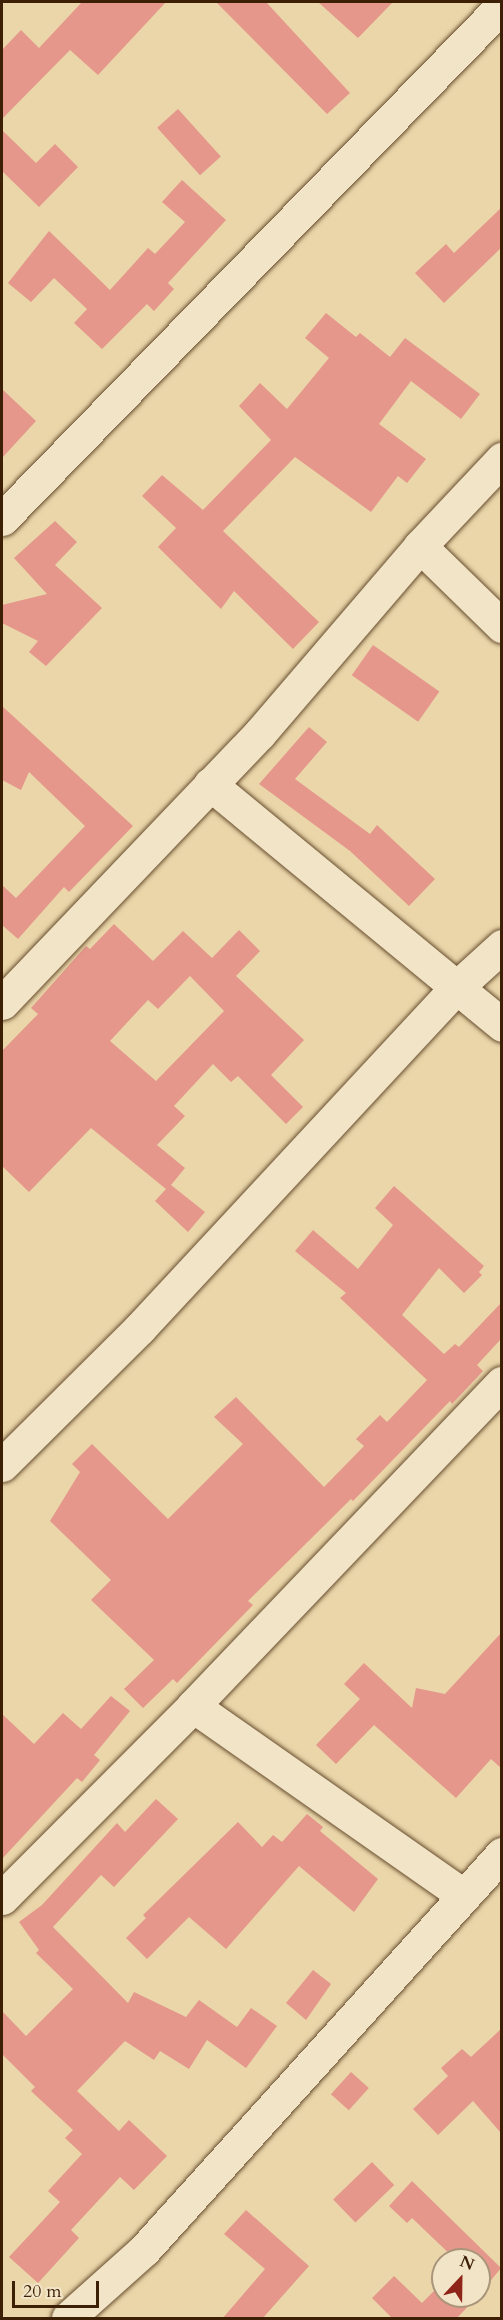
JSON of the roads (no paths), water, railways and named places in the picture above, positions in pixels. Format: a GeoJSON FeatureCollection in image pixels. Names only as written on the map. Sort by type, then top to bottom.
{"type":"FeatureCollection","features":[{"type":"Feature","properties":{"kind":"street"},"geometry":{"type":"LineString","coordinates":[[2,519],[501,6]]}},
{"type":"Feature","properties":{"kind":"street"},"geometry":{"type":"LineString","coordinates":[[2,1002],[260,733],[420,546],[501,459]]}},
{"type":"Feature","properties":{"kind":"street"},"geometry":{"type":"LineString","coordinates":[[420,546],[501,626]]}},
{"type":"Feature","properties":{"kind":"street"},"geometry":{"type":"LineString","coordinates":[[210,784],[501,1025]]}},
{"type":"Feature","properties":{"kind":"street"},"geometry":{"type":"LineString","coordinates":[[2,1465],[140,1328],[457,987],[501,946]]}},
{"type":"Feature","properties":{"kind":"street"},"geometry":{"type":"LineString","coordinates":[[2,1898],[193,1706],[501,1383]]}},
{"type":"Feature","properties":{"kind":"street"},"geometry":{"type":"LineString","coordinates":[[193,1706],[463,1895]]}},
{"type":"Feature","properties":{"kind":"street"},"geometry":{"type":"LineString","coordinates":[[68,2319],[144,2250],[501,1854]]}}]}
